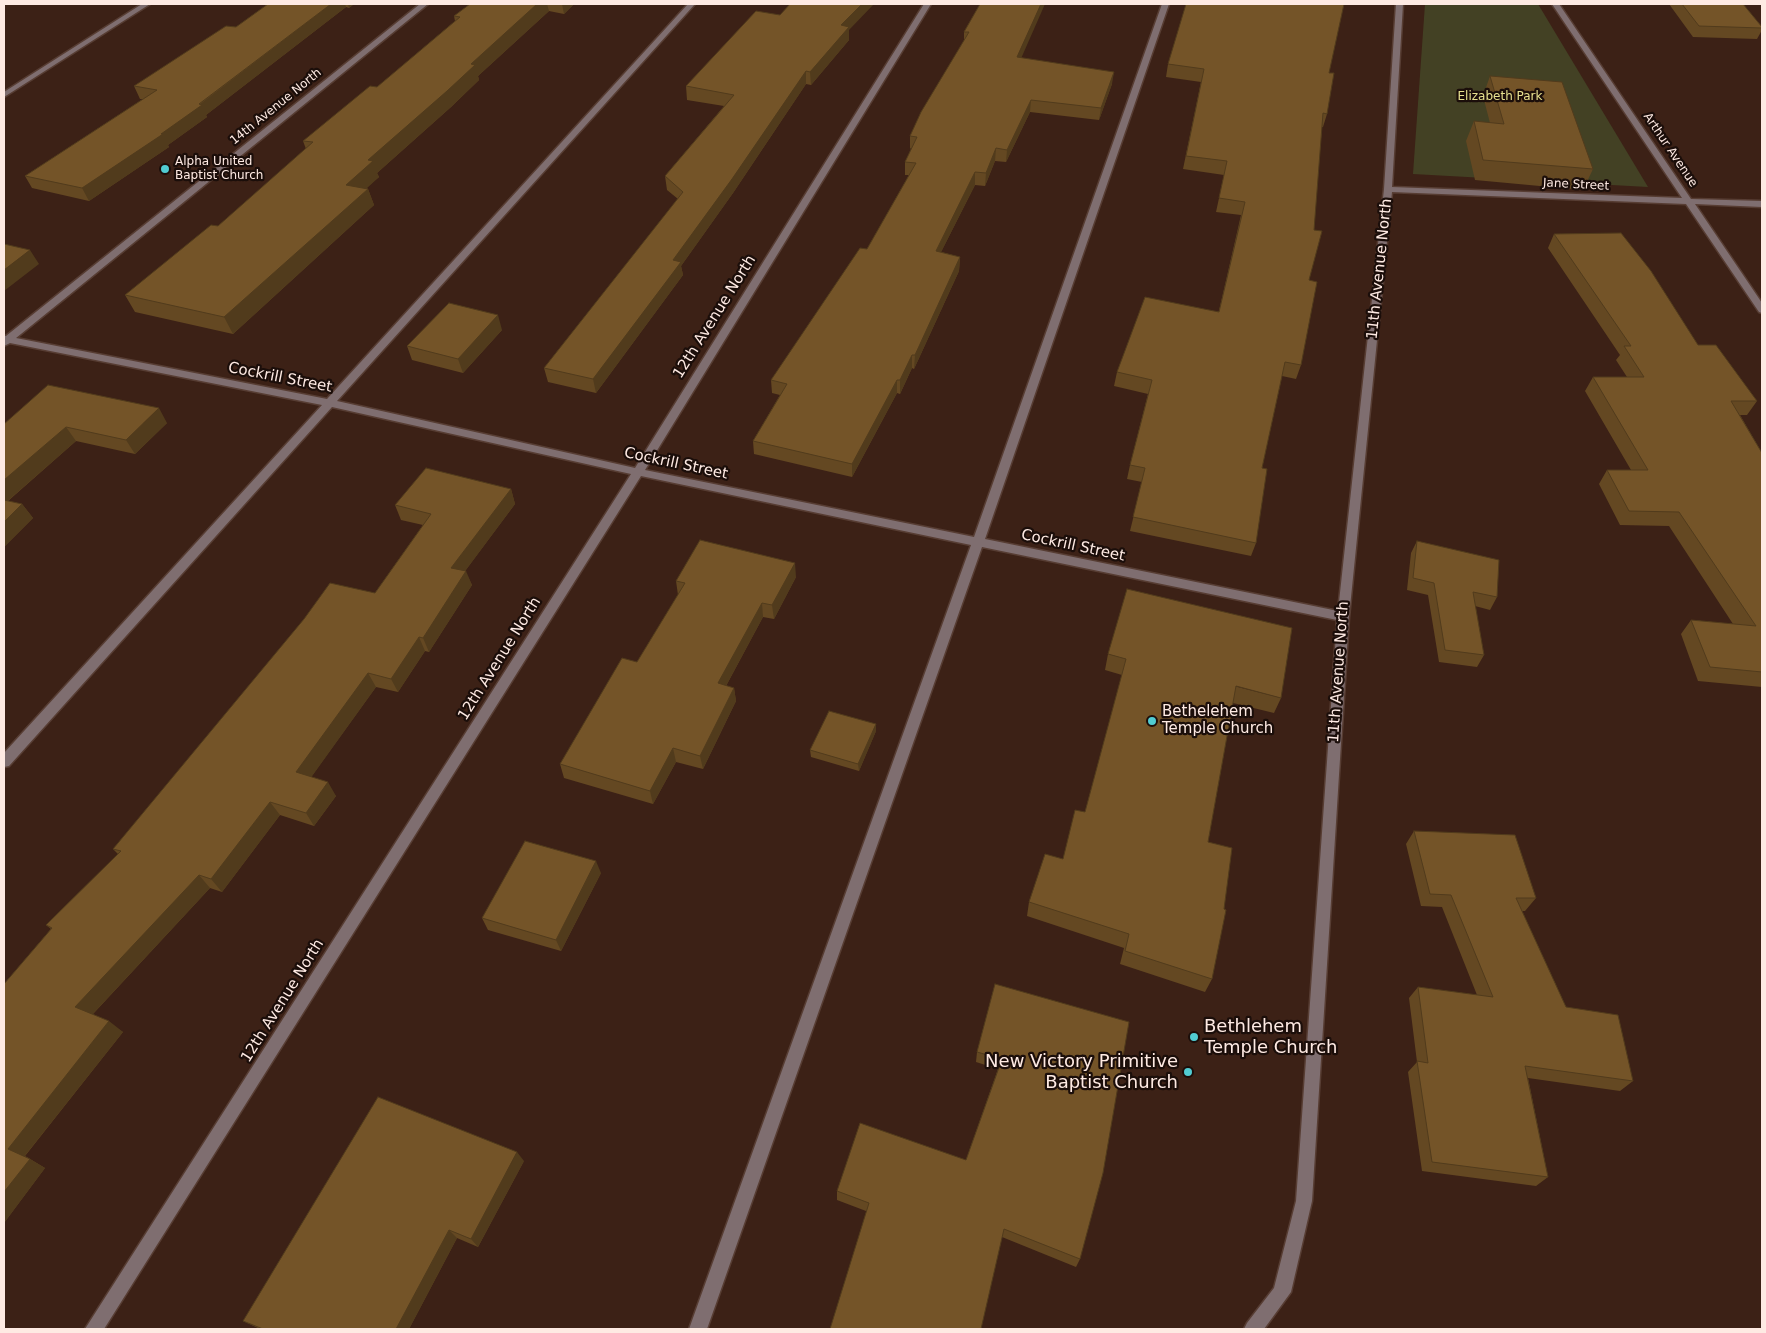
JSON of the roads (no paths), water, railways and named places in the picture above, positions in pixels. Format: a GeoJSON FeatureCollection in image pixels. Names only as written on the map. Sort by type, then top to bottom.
{"type":"FeatureCollection","features":[{"type":"Feature","properties":{"kind":"street"},"geometry":{"type":"LineString","coordinates":[[4,95],[146,4]]}},
{"type":"Feature","properties":{"kind":"street","name":"14th Avenue North"},"geometry":{"type":"LineString","coordinates":[[5,341],[424,4]]}},
{"type":"Feature","properties":{"kind":"street"},"geometry":{"type":"LineString","coordinates":[[4,762],[692,4]]}},
{"type":"Feature","properties":{"kind":"street","name":"12th Avenue North"},"geometry":{"type":"LineString","coordinates":[[94,1329],[638,472],[928,4]]}},
{"type":"Feature","properties":{"kind":"street"},"geometry":{"type":"LineString","coordinates":[[698,1329],[978,542],[1166,4]]}},
{"type":"Feature","properties":{"kind":"street","name":"11th Avenue North"},"geometry":{"type":"LineString","coordinates":[[1252,1329],[1282,1292],[1304,1201],[1343,617],[1388,189],[1399,4]]}},
{"type":"Feature","properties":{"kind":"street","name":"Arthur Avenue"},"geometry":{"type":"LineString","coordinates":[[1556,4],[1762,310]]}},
{"type":"Feature","properties":{"kind":"street","name":"Jane Street"},"geometry":{"type":"LineString","coordinates":[[1388,189],[1762,204]]}},
{"type":"Feature","properties":{"kind":"street","name":"Cockrill Street"},"geometry":{"type":"LineString","coordinates":[[5,341],[330,403],[638,472],[1343,617]]}},
{"type":"Feature","properties":{"kind":"place","name":"Alpha United Baptist Church"},"geometry":{"type":"Point","coordinates":[165,169]}},
{"type":"Feature","properties":{"kind":"place","name":"Bethelehem Temple Church"},"geometry":{"type":"Point","coordinates":[1152,721]}},
{"type":"Feature","properties":{"kind":"place","name":"Bethlehem Temple Church"},"geometry":{"type":"Point","coordinates":[1194,1037]}},
{"type":"Feature","properties":{"kind":"place","name":"New Victory Primitive Baptist Church"},"geometry":{"type":"Point","coordinates":[1188,1072]}},
{"type":"Feature","properties":{"kind":"park label","name":"Elizabeth Park"},"geometry":{"type":"Point","coordinates":[1500,97]}}]}
